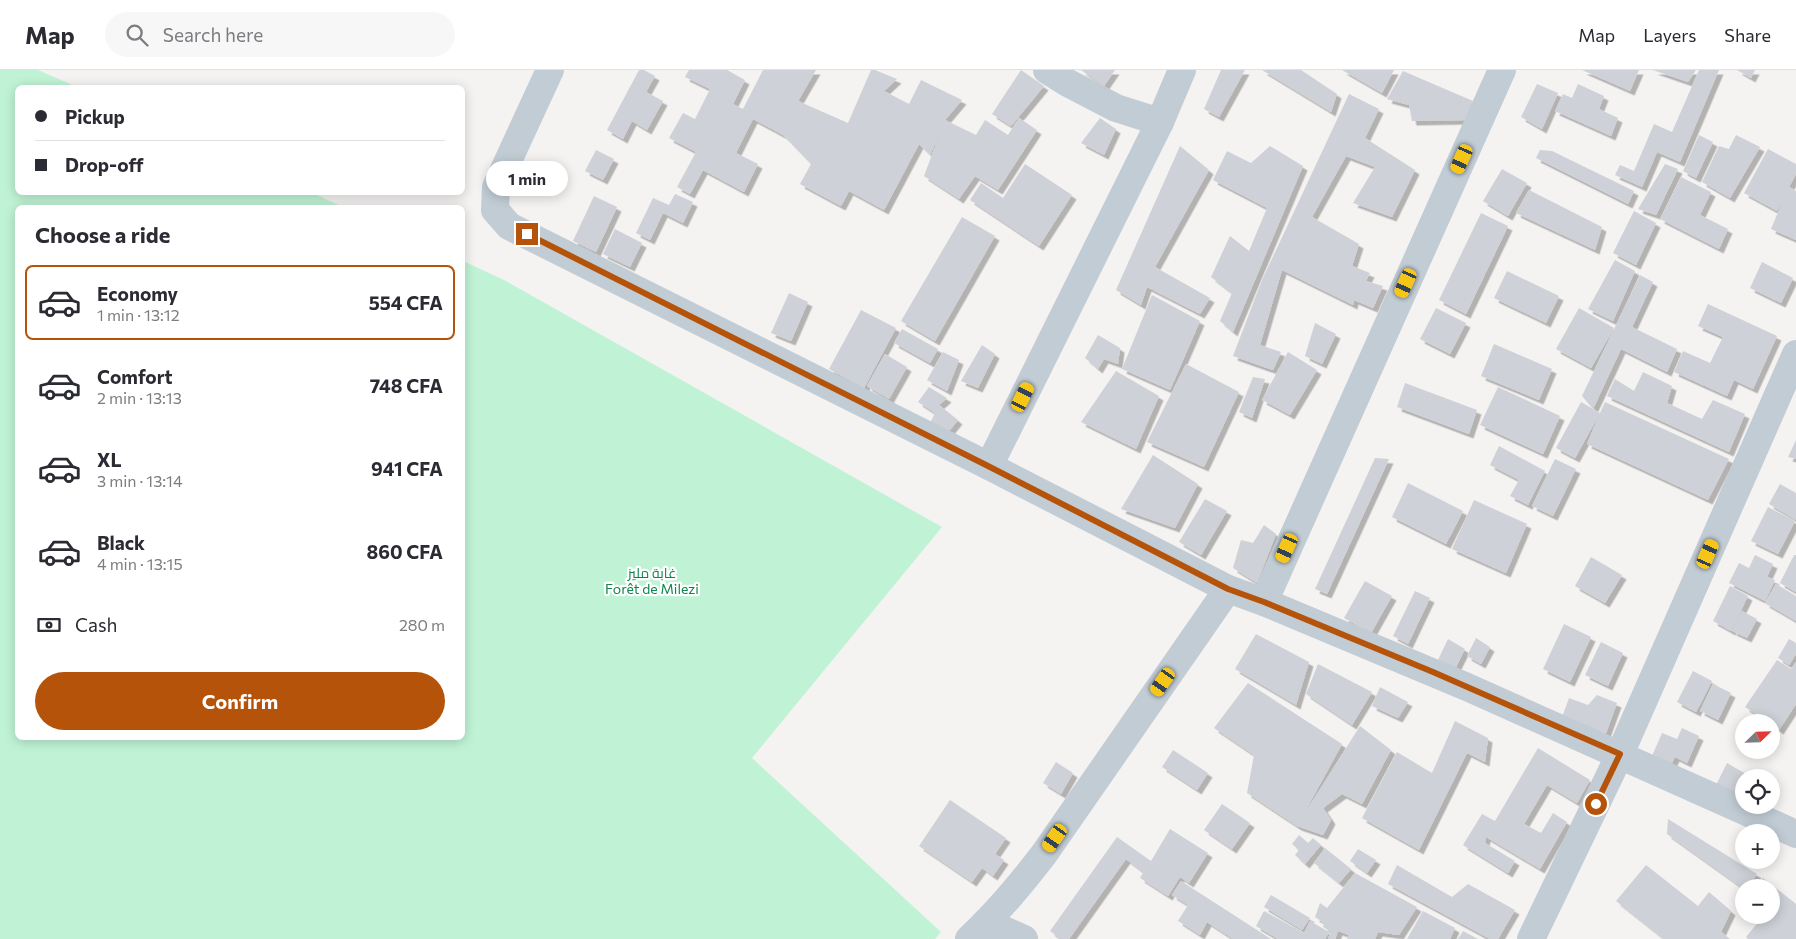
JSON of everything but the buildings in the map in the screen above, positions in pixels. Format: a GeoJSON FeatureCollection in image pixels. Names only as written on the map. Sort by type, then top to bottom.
{"type":"FeatureCollection","features":[{"type":"Feature","properties":{"kind":"street"},"geometry":{"type":"LineString","coordinates":[[550,70],[496,186],[495,210],[510,226],[1228,589],[1264,602],[1458,683],[1796,834]]}},
{"type":"Feature","properties":{"kind":"street"},"geometry":{"type":"LineString","coordinates":[[1047,70],[1116,108],[1160,122]]}},
{"type":"Feature","properties":{"kind":"street"},"geometry":{"type":"LineString","coordinates":[[988,466],[1160,122],[1182,70]]}},
{"type":"Feature","properties":{"kind":"street"},"geometry":{"type":"LineString","coordinates":[[1264,602],[1502,70]]}},
{"type":"Feature","properties":{"kind":"street"},"geometry":{"type":"LineString","coordinates":[[1531,939],[1620,754],[1796,354]]}},
{"type":"Feature","properties":{"kind":"street"},"geometry":{"type":"LineString","coordinates":[[977,931],[1020,885],[1044,854],[1228,589]]}},
{"type":"Feature","properties":{"kind":"street"},"geometry":{"type":"LineString","coordinates":[[977,931],[1024,939]]}},
{"type":"Feature","properties":{"kind":"green space","name":"غابة مليز Forêt de Milezi"},"geometry":{"type":"Polygon","coordinates":[[[0,70],[38,70],[72,85],[15,85],[15,195],[317,195],[339,205],[15,205],[15,740],[465,740],[465,262],[504,280],[942,527],[752,758],[941,932],[935,939],[0,939],[0,70]]]}},
{"type":"Feature","properties":{"kind":"route"},"geometry":{"type":"LineString","coordinates":[[527,234],[1228,589],[1433,672],[1620,754],[1596,804]]}}]}
